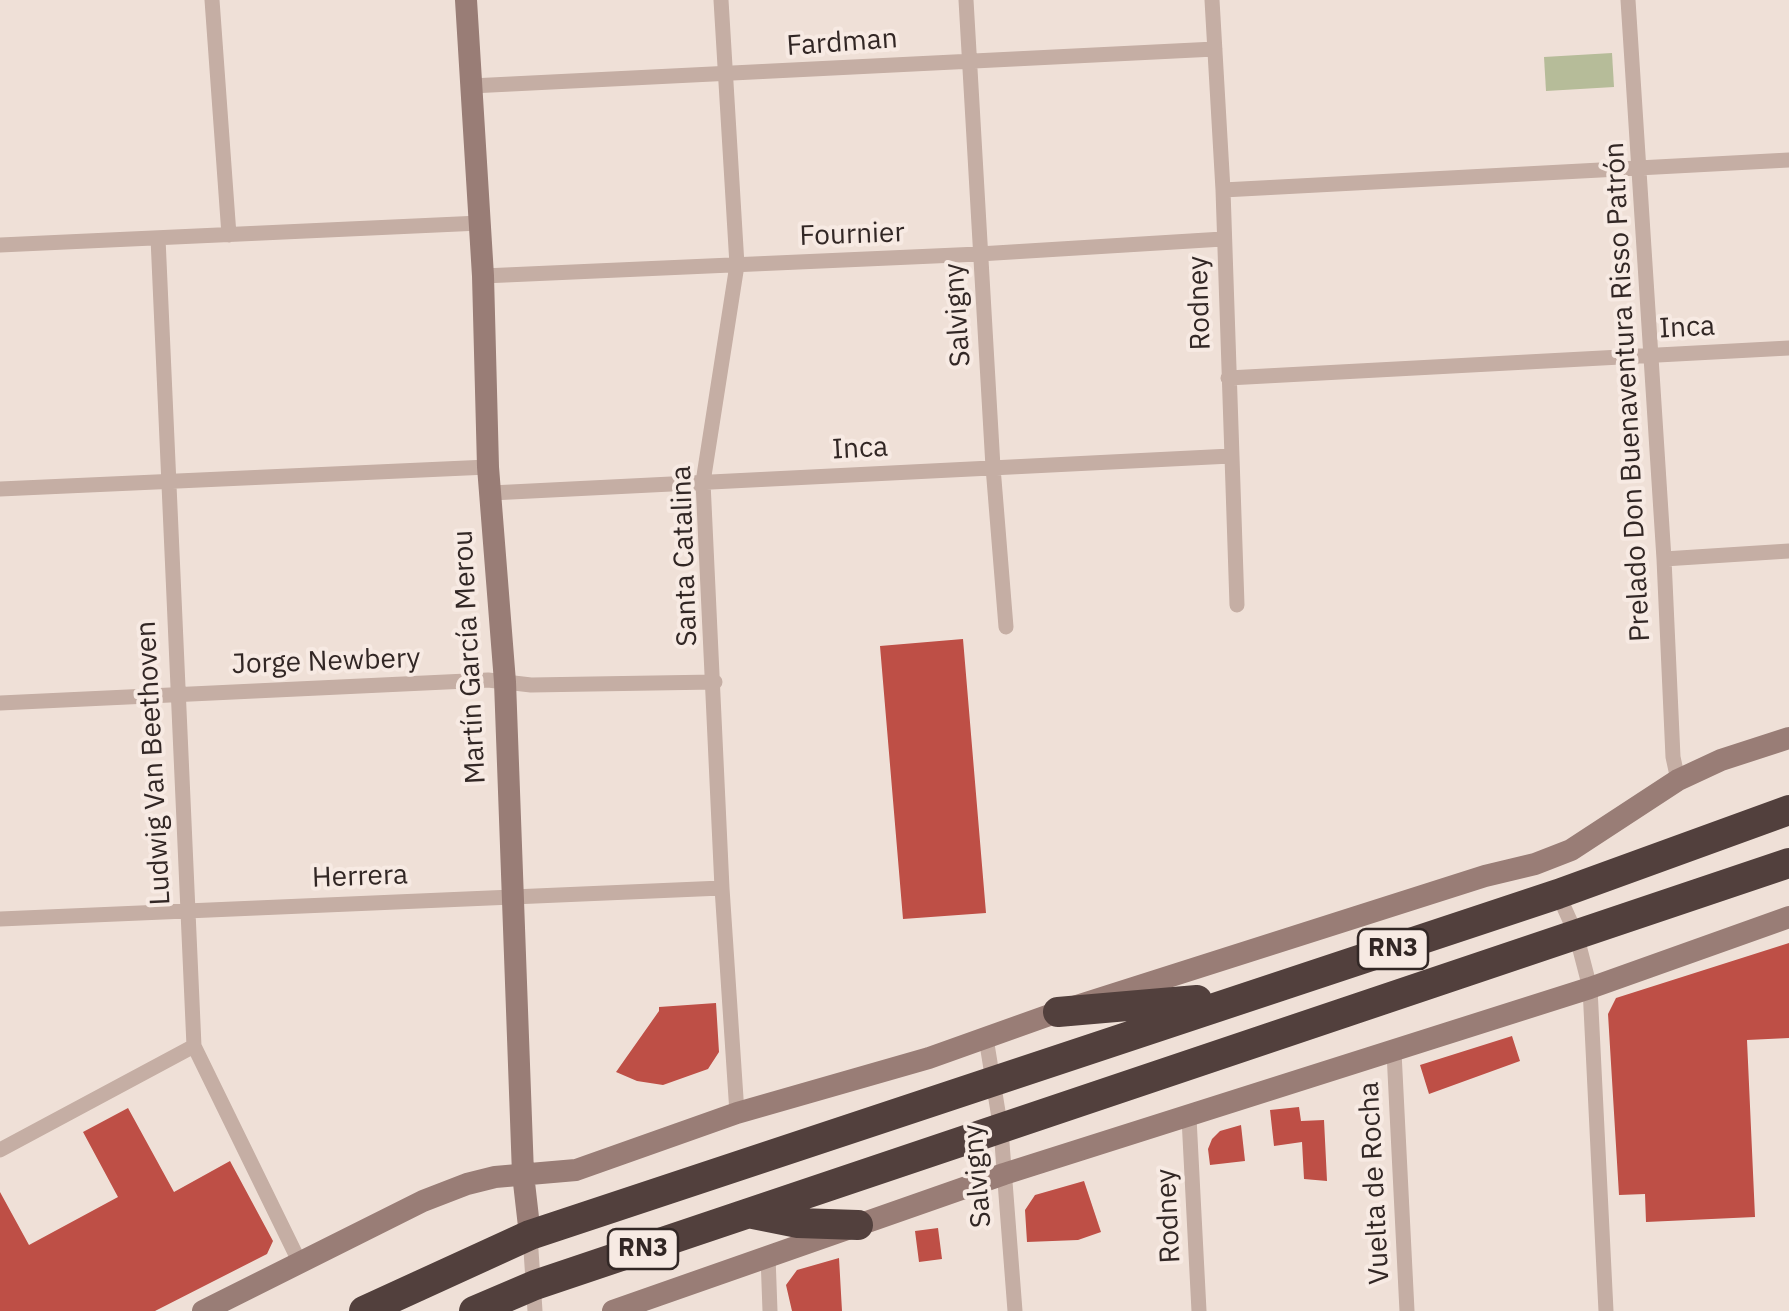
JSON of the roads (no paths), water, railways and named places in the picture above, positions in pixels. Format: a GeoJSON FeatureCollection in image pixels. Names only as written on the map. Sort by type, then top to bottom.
{"type":"FeatureCollection","features":[{"type":"Feature","properties":{"kind":"highway","name":"RN3"},"geometry":{"type":"LineString","coordinates":[[364,1311],[530,1235],[1558,894],[1789,810]]}},
{"type":"Feature","properties":{"kind":"highway","name":"RN3"},"geometry":{"type":"LineString","coordinates":[[474,1311],[535,1298],[750,1213],[1789,863]]}},
{"type":"Feature","properties":{"kind":"highway"},"geometry":{"type":"LineString","coordinates":[[1058,1012],[1250,996]]}},
{"type":"Feature","properties":{"kind":"highway"},"geometry":{"type":"LineString","coordinates":[[750,1213],[798,1223],[858,1225]]}},
{"type":"Feature","properties":{"kind":"street"},"geometry":{"type":"LineString","coordinates":[[212,0],[229,235]]}},
{"type":"Feature","properties":{"kind":"street","name":"Martín García Merou"},"geometry":{"type":"LineString","coordinates":[[466,0],[483,276],[488,466],[504,682],[524,1174],[535,1298]]}},
{"type":"Feature","properties":{"kind":"street","name":"Santa Catalina"},"geometry":{"type":"LineString","coordinates":[[722,0],[737,264],[703,482],[737,1113]]}},
{"type":"Feature","properties":{"kind":"street","name":"Salvigny"},"geometry":{"type":"LineString","coordinates":[[966,0],[992,468],[1006,628]]}},
{"type":"Feature","properties":{"kind":"street","name":"Rodney"},"geometry":{"type":"LineString","coordinates":[[1212,0],[1223,190],[1237,605]]}},
{"type":"Feature","properties":{"kind":"street","name":"Prelado Don Buenaventura Risso Patrón"},"geometry":{"type":"LineString","coordinates":[[1628,0],[1673,756],[1678,780]]}},
{"type":"Feature","properties":{"kind":"street","name":"Fardman"},"geometry":{"type":"LineString","coordinates":[[472,86],[1215,49]]}},
{"type":"Feature","properties":{"kind":"street"},"geometry":{"type":"LineString","coordinates":[[1223,190],[1789,160]]}},
{"type":"Feature","properties":{"kind":"street"},"geometry":{"type":"LineString","coordinates":[[0,246],[480,223]]}},
{"type":"Feature","properties":{"kind":"street","name":"Ludwig Van Beethoven"},"geometry":{"type":"LineString","coordinates":[[158,238],[194,1046],[299,1261]]}},
{"type":"Feature","properties":{"kind":"street","name":"Fournier"},"geometry":{"type":"LineString","coordinates":[[483,276],[1223,239]]}},
{"type":"Feature","properties":{"kind":"street","name":"Inca"},"geometry":{"type":"LineString","coordinates":[[1228,378],[1789,348]]}},
{"type":"Feature","properties":{"kind":"street","name":"Inca"},"geometry":{"type":"LineString","coordinates":[[491,493],[1231,456]]}},
{"type":"Feature","properties":{"kind":"street"},"geometry":{"type":"LineString","coordinates":[[0,489],[488,466]]}},
{"type":"Feature","properties":{"kind":"street"},"geometry":{"type":"LineString","coordinates":[[1664,559],[1789,551]]}},
{"type":"Feature","properties":{"kind":"street","name":"Jorge Newbery"},"geometry":{"type":"LineString","coordinates":[[0,704],[488,680],[530,685],[715,682]]}},
{"type":"Feature","properties":{"kind":"street"},"geometry":{"type":"LineString","coordinates":[[203,1311],[423,1201],[495,1176],[576,1170],[737,1113],[986,1038],[1496,873],[1535,864],[1592,839],[1678,780],[1721,760],[1789,738]]}},
{"type":"Feature","properties":{"kind":"street","name":"Herrera"},"geometry":{"type":"LineString","coordinates":[[0,919],[186,908],[722,888]]}},
{"type":"Feature","properties":{"kind":"street"},"geometry":{"type":"LineString","coordinates":[[1558,894],[1576,934],[1590,988],[1606,1311]]}},
{"type":"Feature","properties":{"kind":"street"},"geometry":{"type":"LineString","coordinates":[[613,1311],[1004,1174],[1590,988],[1789,917]]}},
{"type":"Feature","properties":{"kind":"street","name":"Salvigny"},"geometry":{"type":"LineString","coordinates":[[986,1038],[1001,1130],[1014,1311]]}},
{"type":"Feature","properties":{"kind":"street"},"geometry":{"type":"LineString","coordinates":[[0,1150],[194,1046]]}},
{"type":"Feature","properties":{"kind":"street","name":"Vuelta de Rocha"},"geometry":{"type":"LineString","coordinates":[[1394,1052],[1407,1311]]}},
{"type":"Feature","properties":{"kind":"street","name":"Rodney"},"geometry":{"type":"LineString","coordinates":[[1189,1118],[1199,1311]]}},
{"type":"Feature","properties":{"kind":"street"},"geometry":{"type":"LineString","coordinates":[[768,1256],[770,1311]]}}]}
